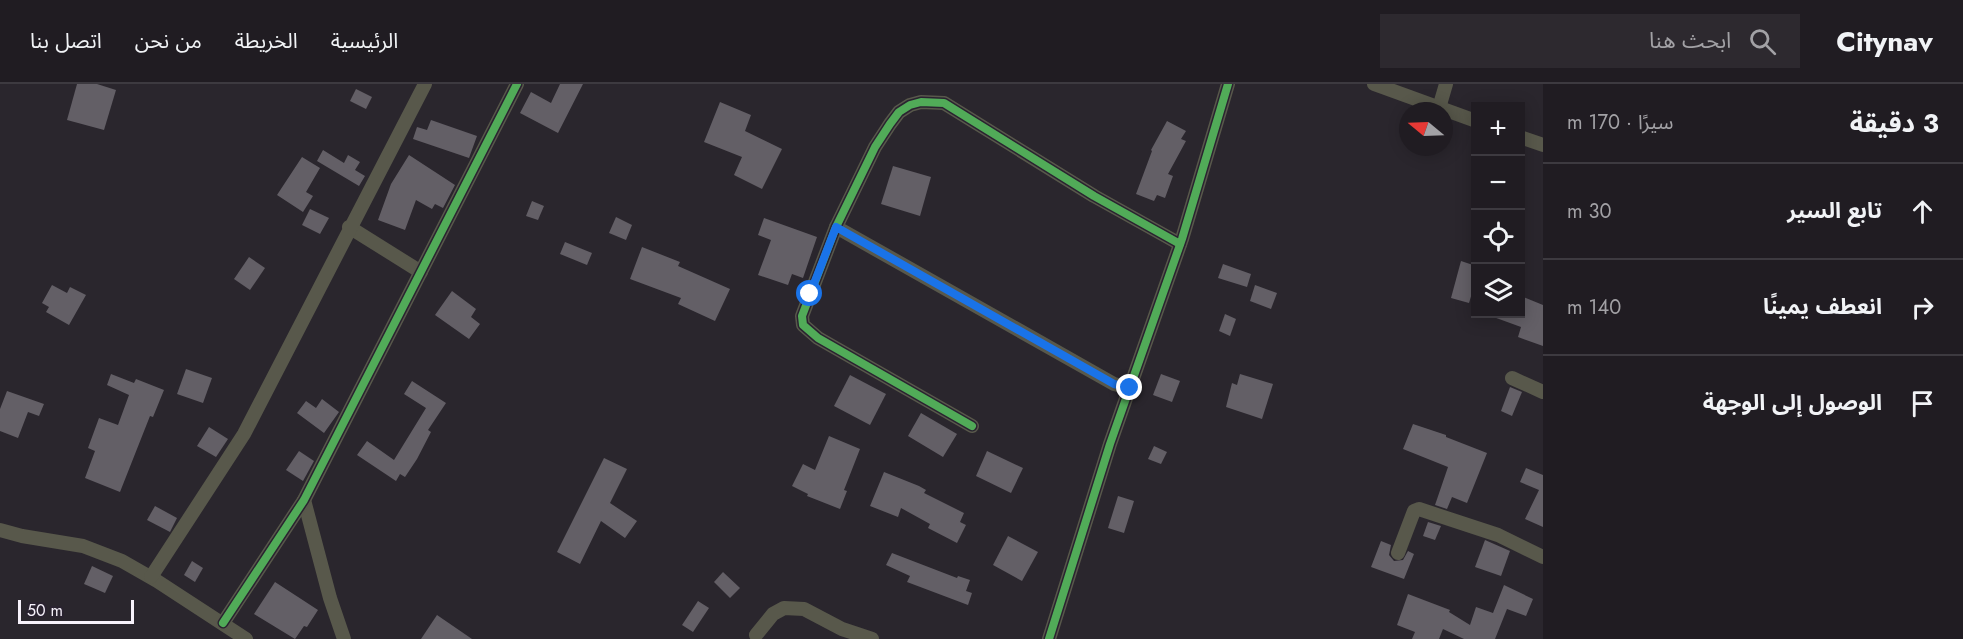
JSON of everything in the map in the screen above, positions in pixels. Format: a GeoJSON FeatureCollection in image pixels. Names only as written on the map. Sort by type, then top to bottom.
{"type":"FeatureCollection","features":[{"type":"Feature","properties":{"kind":"street"},"geometry":{"type":"LineString","coordinates":[[151,577],[244,434],[349,227],[425,84]]}},
{"type":"Feature","properties":{"kind":"street"},"geometry":{"type":"LineString","coordinates":[[223,624],[304,501],[517,84]]}},
{"type":"Feature","properties":{"kind":"street"},"geometry":{"type":"LineString","coordinates":[[1049,639],[1110,444],[1180,244],[1228,84]]}},
{"type":"Feature","properties":{"kind":"street"},"geometry":{"type":"LineString","coordinates":[[1374,84],[1423,102]]}},
{"type":"Feature","properties":{"kind":"street"},"geometry":{"type":"LineString","coordinates":[[1441,102],[1446,84]]}},
{"type":"Feature","properties":{"kind":"street"},"geometry":{"type":"LineString","coordinates":[[972,426],[818,338],[803,325],[802,316],[805,307],[836,227],[875,147],[899,112],[921,102],[934,101],[956,109],[1094,196],[1180,244]]}},
{"type":"Feature","properties":{"kind":"street"},"geometry":{"type":"LineString","coordinates":[[1453,113],[1471,119]]}},
{"type":"Feature","properties":{"kind":"street"},"geometry":{"type":"LineString","coordinates":[[1525,138],[1543,145]]}},
{"type":"Feature","properties":{"kind":"street"},"geometry":{"type":"LineString","coordinates":[[349,227],[421,272]]}},
{"type":"Feature","properties":{"kind":"street"},"geometry":{"type":"LineString","coordinates":[[836,227],[1114,384],[1130,388]]}},
{"type":"Feature","properties":{"kind":"street"},"geometry":{"type":"LineString","coordinates":[[1512,378],[1543,392]]}},
{"type":"Feature","properties":{"kind":"street"},"geometry":{"type":"LineString","coordinates":[[304,501],[330,598],[344,639]]}},
{"type":"Feature","properties":{"kind":"street"},"geometry":{"type":"LineString","coordinates":[[1398,553],[1414,511],[1419,509],[1498,535],[1543,557]]}},
{"type":"Feature","properties":{"kind":"street"},"geometry":{"type":"LineString","coordinates":[[0,530],[83,546],[122,561],[151,577],[246,639]]}},
{"type":"Feature","properties":{"kind":"street"},"geometry":{"type":"LineString","coordinates":[[756,635],[773,614],[784,608],[804,609],[842,629],[872,639]]}},
{"type":"Feature","properties":{"kind":"building"},"geometry":{"type":"Polygon","coordinates":[[[77,84],[97,84],[116,90],[104,130],[67,120],[77,84]]]}},
{"type":"Feature","properties":{"kind":"building"},"geometry":{"type":"Polygon","coordinates":[[[560,84],[583,84],[558,133],[520,113],[531,92],[551,103],[560,84]]]}},
{"type":"Feature","properties":{"kind":"building"},"geometry":{"type":"Polygon","coordinates":[[[356,89],[372,97],[366,109],[350,101],[356,89]]]}},
{"type":"Feature","properties":{"kind":"building"},"geometry":{"type":"Polygon","coordinates":[[[720,102],[751,115],[745,131],[782,149],[762,189],[734,175],[742,157],[704,142],[720,102]]]}},
{"type":"Feature","properties":{"kind":"building"},"geometry":{"type":"Polygon","coordinates":[[[431,120],[477,136],[469,158],[413,139],[417,127],[427,130],[431,120]]]}},
{"type":"Feature","properties":{"kind":"building"},"geometry":{"type":"Polygon","coordinates":[[[1167,121],[1186,131],[1181,139],[1186,141],[1168,174],[1173,176],[1165,198],[1157,195],[1154,201],[1136,194],[1151,150],[1167,121]]]}},
{"type":"Feature","properties":{"kind":"building"},"geometry":{"type":"Polygon","coordinates":[[[323,150],[344,163],[348,155],[360,162],[355,170],[365,176],[359,186],[317,161],[323,150]]]}},
{"type":"Feature","properties":{"kind":"building"},"geometry":{"type":"Polygon","coordinates":[[[409,155],[455,185],[443,208],[435,204],[432,209],[416,200],[405,230],[378,220],[391,184],[409,155]]]}},
{"type":"Feature","properties":{"kind":"building"},"geometry":{"type":"Polygon","coordinates":[[[302,157],[320,168],[306,192],[313,196],[303,212],[277,195],[302,157]]]}},
{"type":"Feature","properties":{"kind":"building"},"geometry":{"type":"Polygon","coordinates":[[[893,166],[931,177],[920,216],[881,204],[893,166]]]}},
{"type":"Feature","properties":{"kind":"building"},"geometry":{"type":"Polygon","coordinates":[[[532,201],[544,206],[538,220],[526,216],[532,201]]]}},
{"type":"Feature","properties":{"kind":"building"},"geometry":{"type":"Polygon","coordinates":[[[310,209],[329,218],[320,234],[302,225],[310,209]]]}},
{"type":"Feature","properties":{"kind":"building"},"geometry":{"type":"Polygon","coordinates":[[[616,217],[632,225],[626,240],[609,233],[616,217]]]}},
{"type":"Feature","properties":{"kind":"building"},"geometry":{"type":"Polygon","coordinates":[[[764,218],[817,237],[803,278],[792,274],[788,285],[758,275],[771,240],[758,235],[764,218]]]}},
{"type":"Feature","properties":{"kind":"building"},"geometry":{"type":"Polygon","coordinates":[[[565,242],[592,253],[587,265],[560,254],[565,242]]]}},
{"type":"Feature","properties":{"kind":"building"},"geometry":{"type":"Polygon","coordinates":[[[642,247],[680,262],[678,266],[730,289],[715,321],[678,304],[681,298],[630,279],[642,247]]]}},
{"type":"Feature","properties":{"kind":"building"},"geometry":{"type":"Polygon","coordinates":[[[249,257],[265,268],[250,290],[234,279],[249,257]]]}},
{"type":"Feature","properties":{"kind":"building"},"geometry":{"type":"Polygon","coordinates":[[[1461,261],[1471,264],[1469,303],[1451,298],[1461,261]]]}},
{"type":"Feature","properties":{"kind":"building"},"geometry":{"type":"Polygon","coordinates":[[[1223,264],[1251,274],[1247,287],[1218,278],[1223,264]]]}},
{"type":"Feature","properties":{"kind":"building"},"geometry":{"type":"Polygon","coordinates":[[[52,285],[67,293],[70,287],[86,295],[69,325],[46,312],[49,307],[42,303],[52,285]]]}},
{"type":"Feature","properties":{"kind":"building"},"geometry":{"type":"Polygon","coordinates":[[[1255,285],[1277,293],[1271,309],[1250,301],[1255,285]]]}},
{"type":"Feature","properties":{"kind":"building"},"geometry":{"type":"Polygon","coordinates":[[[452,291],[476,309],[471,317],[480,324],[469,339],[435,315],[452,291]]]}},
{"type":"Feature","properties":{"kind":"building"},"geometry":{"type":"Polygon","coordinates":[[[1525,298],[1543,305],[1543,346],[1518,337],[1521,327],[1496,318],[1525,318],[1525,298]]]}},
{"type":"Feature","properties":{"kind":"building"},"geometry":{"type":"Polygon","coordinates":[[[1225,314],[1236,319],[1230,336],[1219,331],[1225,314]]]}},
{"type":"Feature","properties":{"kind":"building"},"geometry":{"type":"Polygon","coordinates":[[[186,369],[212,378],[203,403],[177,394],[186,369]]]}},
{"type":"Feature","properties":{"kind":"building"},"geometry":{"type":"Polygon","coordinates":[[[111,374],[134,383],[136,379],[164,390],[153,417],[150,416],[120,492],[85,478],[95,451],[88,448],[99,418],[118,425],[129,395],[107,385],[111,374]]]}},
{"type":"Feature","properties":{"kind":"building"},"geometry":{"type":"Polygon","coordinates":[[[1161,374],[1180,381],[1172,402],[1153,395],[1161,374]]]}},
{"type":"Feature","properties":{"kind":"building"},"geometry":{"type":"Polygon","coordinates":[[[1240,374],[1273,384],[1262,419],[1226,407],[1232,383],[1237,385],[1240,374]]]}},
{"type":"Feature","properties":{"kind":"building"},"geometry":{"type":"Polygon","coordinates":[[[850,375],[886,394],[870,425],[834,406],[850,375]]]}},
{"type":"Feature","properties":{"kind":"building"},"geometry":{"type":"Polygon","coordinates":[[[412,381],[446,403],[428,430],[431,432],[417,459],[405,477],[400,474],[396,481],[357,455],[367,441],[394,460],[426,408],[404,394],[412,381]]]}},
{"type":"Feature","properties":{"kind":"building"},"geometry":{"type":"Polygon","coordinates":[[[1510,387],[1522,392],[1512,416],[1501,411],[1510,387]]]}},
{"type":"Feature","properties":{"kind":"building"},"geometry":{"type":"Polygon","coordinates":[[[7,391],[44,404],[39,416],[28,412],[18,438],[0,431],[0,409],[7,391]]]}},
{"type":"Feature","properties":{"kind":"building"},"geometry":{"type":"Polygon","coordinates":[[[322,399],[339,412],[324,433],[297,413],[306,401],[316,408],[322,399]]]}},
{"type":"Feature","properties":{"kind":"building"},"geometry":{"type":"Polygon","coordinates":[[[921,413],[957,434],[943,457],[908,436],[921,413]]]}},
{"type":"Feature","properties":{"kind":"building"},"geometry":{"type":"Polygon","coordinates":[[[1413,424],[1487,453],[1467,503],[1452,497],[1447,509],[1435,505],[1448,467],[1403,449],[1413,424]]]}},
{"type":"Feature","properties":{"kind":"building"},"geometry":{"type":"Polygon","coordinates":[[[209,427],[228,439],[216,457],[197,446],[209,427]]]}},
{"type":"Feature","properties":{"kind":"building"},"geometry":{"type":"Polygon","coordinates":[[[829,436],[860,449],[844,490],[847,491],[840,509],[807,496],[808,494],[792,486],[803,464],[815,470],[829,436]]]}},
{"type":"Feature","properties":{"kind":"building"},"geometry":{"type":"Polygon","coordinates":[[[1154,446],[1167,452],[1161,464],[1148,459],[1154,446]]]}},
{"type":"Feature","properties":{"kind":"building"},"geometry":{"type":"Polygon","coordinates":[[[299,451],[314,461],[303,481],[286,470],[299,451]]]}},
{"type":"Feature","properties":{"kind":"building"},"geometry":{"type":"Polygon","coordinates":[[[987,451],[1023,468],[1011,493],[976,476],[987,451]]]}},
{"type":"Feature","properties":{"kind":"building"},"geometry":{"type":"Polygon","coordinates":[[[604,458],[627,469],[610,503],[637,521],[625,538],[601,521],[580,564],[557,552],[604,458]]]}},
{"type":"Feature","properties":{"kind":"building"},"geometry":{"type":"Polygon","coordinates":[[[1526,468],[1543,475],[1543,527],[1525,519],[1539,490],[1520,482],[1526,468]]]}},
{"type":"Feature","properties":{"kind":"building"},"geometry":{"type":"Polygon","coordinates":[[[884,472],[919,486],[926,490],[924,493],[964,513],[960,522],[966,525],[957,543],[928,528],[930,524],[901,508],[898,517],[870,506],[884,472]]]}},
{"type":"Feature","properties":{"kind":"building"},"geometry":{"type":"Polygon","coordinates":[[[1118,496],[1134,501],[1124,533],[1108,528],[1118,496]]]}},
{"type":"Feature","properties":{"kind":"building"},"geometry":{"type":"Polygon","coordinates":[[[155,506],[177,518],[170,532],[147,520],[155,506]]]}},
{"type":"Feature","properties":{"kind":"building"},"geometry":{"type":"Polygon","coordinates":[[[1428,522],[1441,526],[1435,540],[1423,536],[1428,522]]]}},
{"type":"Feature","properties":{"kind":"building"},"geometry":{"type":"Polygon","coordinates":[[[1008,536],[1038,552],[1022,581],[993,565],[1008,536]]]}},
{"type":"Feature","properties":{"kind":"building"},"geometry":{"type":"Polygon","coordinates":[[[1485,540],[1510,551],[1501,576],[1475,567],[1485,540]]]}},
{"type":"Feature","properties":{"kind":"building"},"geometry":{"type":"Polygon","coordinates":[[[1381,541],[1391,545],[1389,555],[1394,561],[1403,560],[1408,551],[1414,554],[1404,579],[1371,567],[1381,541]]]}},
{"type":"Feature","properties":{"kind":"building"},"geometry":{"type":"Polygon","coordinates":[[[892,553],[957,578],[958,576],[970,580],[966,591],[972,593],[968,605],[907,582],[910,576],[886,565],[892,553]]]}},
{"type":"Feature","properties":{"kind":"building"},"geometry":{"type":"Polygon","coordinates":[[[192,561],[203,568],[195,582],[184,575],[192,561]]]}},
{"type":"Feature","properties":{"kind":"building"},"geometry":{"type":"Polygon","coordinates":[[[92,566],[113,576],[105,593],[84,584],[92,566]]]}},
{"type":"Feature","properties":{"kind":"building"},"geometry":{"type":"Polygon","coordinates":[[[723,572],[740,588],[730,598],[714,582],[723,572]]]}},
{"type":"Feature","properties":{"kind":"building"},"geometry":{"type":"Polygon","coordinates":[[[275,582],[318,610],[307,627],[304,626],[295,639],[254,614],[275,582]]]}},
{"type":"Feature","properties":{"kind":"building"},"geometry":{"type":"Polygon","coordinates":[[[1504,585],[1533,599],[1526,616],[1507,609],[1495,639],[1464,639],[1443,629],[1439,639],[1412,639],[1415,632],[1397,625],[1408,594],[1450,610],[1449,612],[1470,625],[1476,607],[1493,613],[1504,585]]]}},
{"type":"Feature","properties":{"kind":"building"},"geometry":{"type":"Polygon","coordinates":[[[698,601],[709,608],[693,632],[682,625],[698,601]]]}},
{"type":"Feature","properties":{"kind":"building"},"geometry":{"type":"Polygon","coordinates":[[[437,615],[472,639],[421,639],[437,615]]]}},
{"type":"Feature","properties":{"kind":"cycle path"},"geometry":{"type":"LineString","coordinates":[[223,623],[304,500],[517,84]]}},
{"type":"Feature","properties":{"kind":"cycle path"},"geometry":{"type":"LineString","coordinates":[[1049,639],[1110,444],[1182,239],[1228,84]]}},
{"type":"Feature","properties":{"kind":"cycle path"},"geometry":{"type":"LineString","coordinates":[[972,426],[818,338],[803,325],[802,316],[836,227],[875,147],[899,112],[910,105],[921,102],[944,103],[1094,196],[1180,244]]}},
{"type":"Feature","properties":{"kind":"route"},"geometry":{"type":"LineString","coordinates":[[810,294],[836,227],[1114,384],[1130,388]]}}]}
